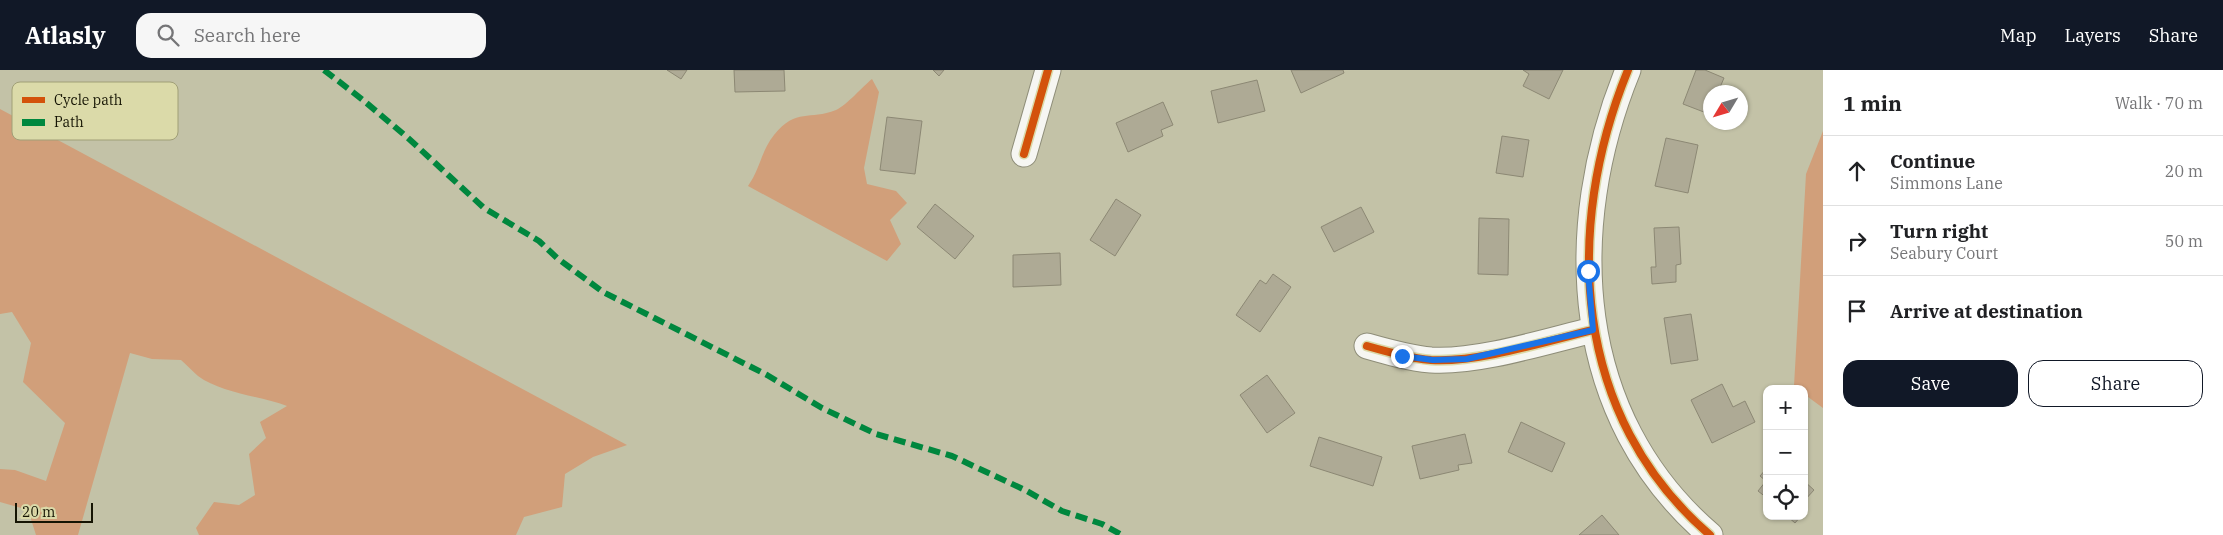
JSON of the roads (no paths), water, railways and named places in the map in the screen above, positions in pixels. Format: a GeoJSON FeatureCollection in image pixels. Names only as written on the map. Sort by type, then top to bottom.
{"type":"FeatureCollection","features":[{"type":"Feature","properties":{"kind":"street"},"geometry":{"type":"LineString","coordinates":[[1024,154],[1048,70]]}},
{"type":"Feature","properties":{"kind":"street"},"geometry":{"type":"LineString","coordinates":[[1628,70],[1614,104],[1599,155],[1590,218],[1588,271],[1593,330],[1602,367],[1617,411],[1638,452],[1665,490],[1710,535]]}},
{"type":"Feature","properties":{"kind":"street"},"geometry":{"type":"LineString","coordinates":[[1367,346],[1418,358],[1467,359],[1593,330]]}}]}
